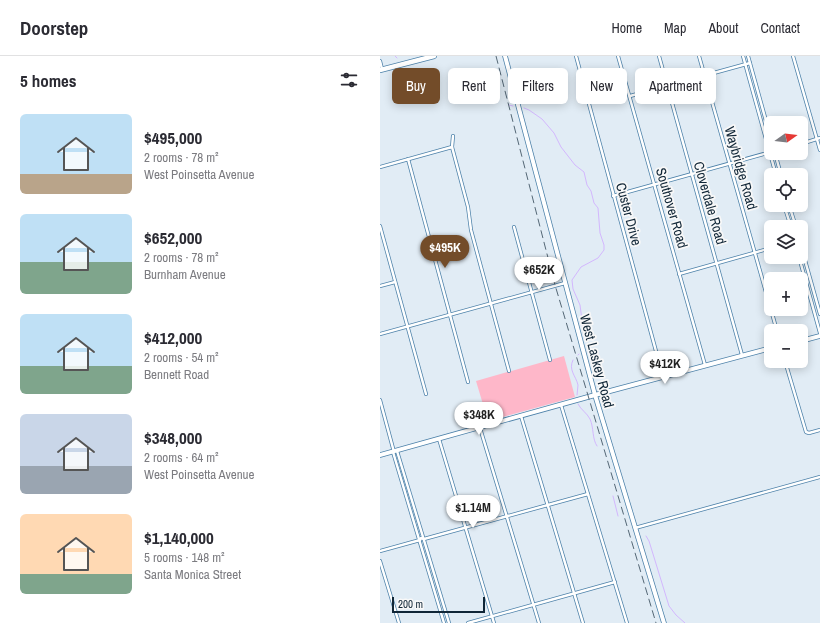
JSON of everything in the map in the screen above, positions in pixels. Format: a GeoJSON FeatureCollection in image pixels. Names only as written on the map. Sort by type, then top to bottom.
{"type":"FeatureCollection","features":[{"type":"Feature","properties":{"kind":"main road"},"geometry":{"type":"LineString","coordinates":[[381,70],[424,57],[434,56]]}},
{"type":"Feature","properties":{"kind":"main road","name":"West Laskey Road"},"geometry":{"type":"LineString","coordinates":[[505,56],[595,395],[664,623]]}},
{"type":"Feature","properties":{"kind":"main road"},"geometry":{"type":"LineString","coordinates":[[808,338],[820,334]]}},
{"type":"Feature","properties":{"kind":"main road"},"geometry":{"type":"LineString","coordinates":[[380,455],[764,350]]}},
{"type":"Feature","properties":{"kind":"street","name":"Custer Drive"},"geometry":{"type":"LineString","coordinates":[[576,56],[663,377]]}},
{"type":"Feature","properties":{"kind":"street","name":"Southover Road"},"geometry":{"type":"LineString","coordinates":[[618,56],[705,366]]}},
{"type":"Feature","properties":{"kind":"street","name":"Cloverdale Road"},"geometry":{"type":"LineString","coordinates":[[659,56],[662,68]]}},
{"type":"Feature","properties":{"kind":"street","name":"Waybridge Road"},"geometry":{"type":"LineString","coordinates":[[699,56],[703,68]]}},
{"type":"Feature","properties":{"kind":"street"},"geometry":{"type":"LineString","coordinates":[[743,56],[764,131]]}},
{"type":"Feature","properties":{"kind":"street"},"geometry":{"type":"LineString","coordinates":[[748,56],[765,116]]}},
{"type":"Feature","properties":{"kind":"street"},"geometry":{"type":"LineString","coordinates":[[793,56],[820,150]]}},
{"type":"Feature","properties":{"kind":"street"},"geometry":{"type":"LineString","coordinates":[[380,61],[381,70]]}},
{"type":"Feature","properties":{"kind":"street"},"geometry":{"type":"LineString","coordinates":[[716,72],[750,63]]}},
{"type":"Feature","properties":{"kind":"street"},"geometry":{"type":"LineString","coordinates":[[630,96],[635,95]]}},
{"type":"Feature","properties":{"kind":"street","name":"Cloverdale Road"},"geometry":{"type":"LineString","coordinates":[[672,104],[742,356]]}},
{"type":"Feature","properties":{"kind":"street","name":"Waybridge Road"},"geometry":{"type":"LineString","coordinates":[[713,104],[775,324]]}},
{"type":"Feature","properties":{"kind":"street"},"geometry":{"type":"LineString","coordinates":[[453,136],[452,147],[468,207],[471,230],[509,371]]}},
{"type":"Feature","properties":{"kind":"street"},"geometry":{"type":"LineString","coordinates":[[808,142],[818,139]]}},
{"type":"Feature","properties":{"kind":"street"},"geometry":{"type":"LineString","coordinates":[[380,167],[452,147]]}},
{"type":"Feature","properties":{"kind":"street"},"geometry":{"type":"LineString","coordinates":[[613,196],[764,154]]}},
{"type":"Feature","properties":{"kind":"street"},"geometry":{"type":"LineString","coordinates":[[408,159],[468,382]]}},
{"type":"Feature","properties":{"kind":"street"},"geometry":{"type":"LineString","coordinates":[[380,226],[426,394]]}},
{"type":"Feature","properties":{"kind":"street"},"geometry":{"type":"LineString","coordinates":[[514,227],[550,360]]}},
{"type":"Feature","properties":{"kind":"street"},"geometry":{"type":"LineString","coordinates":[[679,274],[764,250]]}},
{"type":"Feature","properties":{"kind":"street"},"geometry":{"type":"LineString","coordinates":[[801,264],[820,334]]}},
{"type":"Feature","properties":{"kind":"street"},"geometry":{"type":"LineString","coordinates":[[806,264],[820,314]]}},
{"type":"Feature","properties":{"kind":"street"},"geometry":{"type":"LineString","coordinates":[[380,286],[395,282]]}},
{"type":"Feature","properties":{"kind":"street"},"geometry":{"type":"LineString","coordinates":[[380,334],[565,283]]}},
{"type":"Feature","properties":{"kind":"street"},"geometry":{"type":"LineString","coordinates":[[787,368],[806,432],[809,433],[820,430]]}},
{"type":"Feature","properties":{"kind":"street"},"geometry":{"type":"LineString","coordinates":[[380,400],[444,623]]}},
{"type":"Feature","properties":{"kind":"street"},"geometry":{"type":"LineString","coordinates":[[561,405],[627,623]]}},
{"type":"Feature","properties":{"kind":"street"},"geometry":{"type":"LineString","coordinates":[[521,416],[583,623]]}},
{"type":"Feature","properties":{"kind":"street"},"geometry":{"type":"LineString","coordinates":[[480,428],[538,623]]}},
{"type":"Feature","properties":{"kind":"street"},"geometry":{"type":"LineString","coordinates":[[439,439],[494,623]]}},
{"type":"Feature","properties":{"kind":"street"},"geometry":{"type":"LineString","coordinates":[[395,451],[411,496],[449,623]]}},
{"type":"Feature","properties":{"kind":"street"},"geometry":{"type":"LineString","coordinates":[[635,528],[820,477]]}},
{"type":"Feature","properties":{"kind":"street"},"geometry":{"type":"LineString","coordinates":[[380,552],[420,540],[422,542],[424,539],[588,494]]}},
{"type":"Feature","properties":{"kind":"street"},"geometry":{"type":"LineString","coordinates":[[407,497],[411,496]]}},
{"type":"Feature","properties":{"kind":"street"},"geometry":{"type":"LineString","coordinates":[[380,561],[399,623]]}},
{"type":"Feature","properties":{"kind":"street"},"geometry":{"type":"LineString","coordinates":[[468,623],[614,582]]}},
{"type":"Feature","properties":{"kind":"street"},"geometry":{"type":"LineString","coordinates":[[433,585],[437,583]]}},
{"type":"Feature","properties":{"kind":"shaded area"},"geometry":{"type":"Polygon","coordinates":[[[564,356],[575,397],[488,421],[476,381],[564,356]]]}},
{"type":"Feature","properties":{"kind":"waterway"},"geometry":{"type":"LineString","coordinates":[[509,105],[513,106]]}},
{"type":"Feature","properties":{"kind":"waterway"},"geometry":{"type":"LineString","coordinates":[[524,108],[542,119],[554,133],[561,147],[575,165],[584,172],[587,185],[591,191],[594,203],[598,208],[600,233],[604,250],[598,258],[581,267],[572,280],[573,289],[580,305],[583,328]]}},
{"type":"Feature","properties":{"kind":"waterway"},"geometry":{"type":"LineString","coordinates":[[573,360],[571,367],[578,385],[577,395]]}},
{"type":"Feature","properties":{"kind":"waterway"},"geometry":{"type":"LineString","coordinates":[[578,404],[590,419],[594,440],[597,446]]}},
{"type":"Feature","properties":{"kind":"waterway"},"geometry":{"type":"LineString","coordinates":[[613,496],[618,516]]}},
{"type":"Feature","properties":{"kind":"waterway"},"geometry":{"type":"LineString","coordinates":[[646,536],[649,541],[669,606],[685,623]]}},
{"type":"Feature","properties":{"kind":"railway"},"geometry":{"type":"LineString","coordinates":[[496,56],[555,285],[656,623]]}}]}
